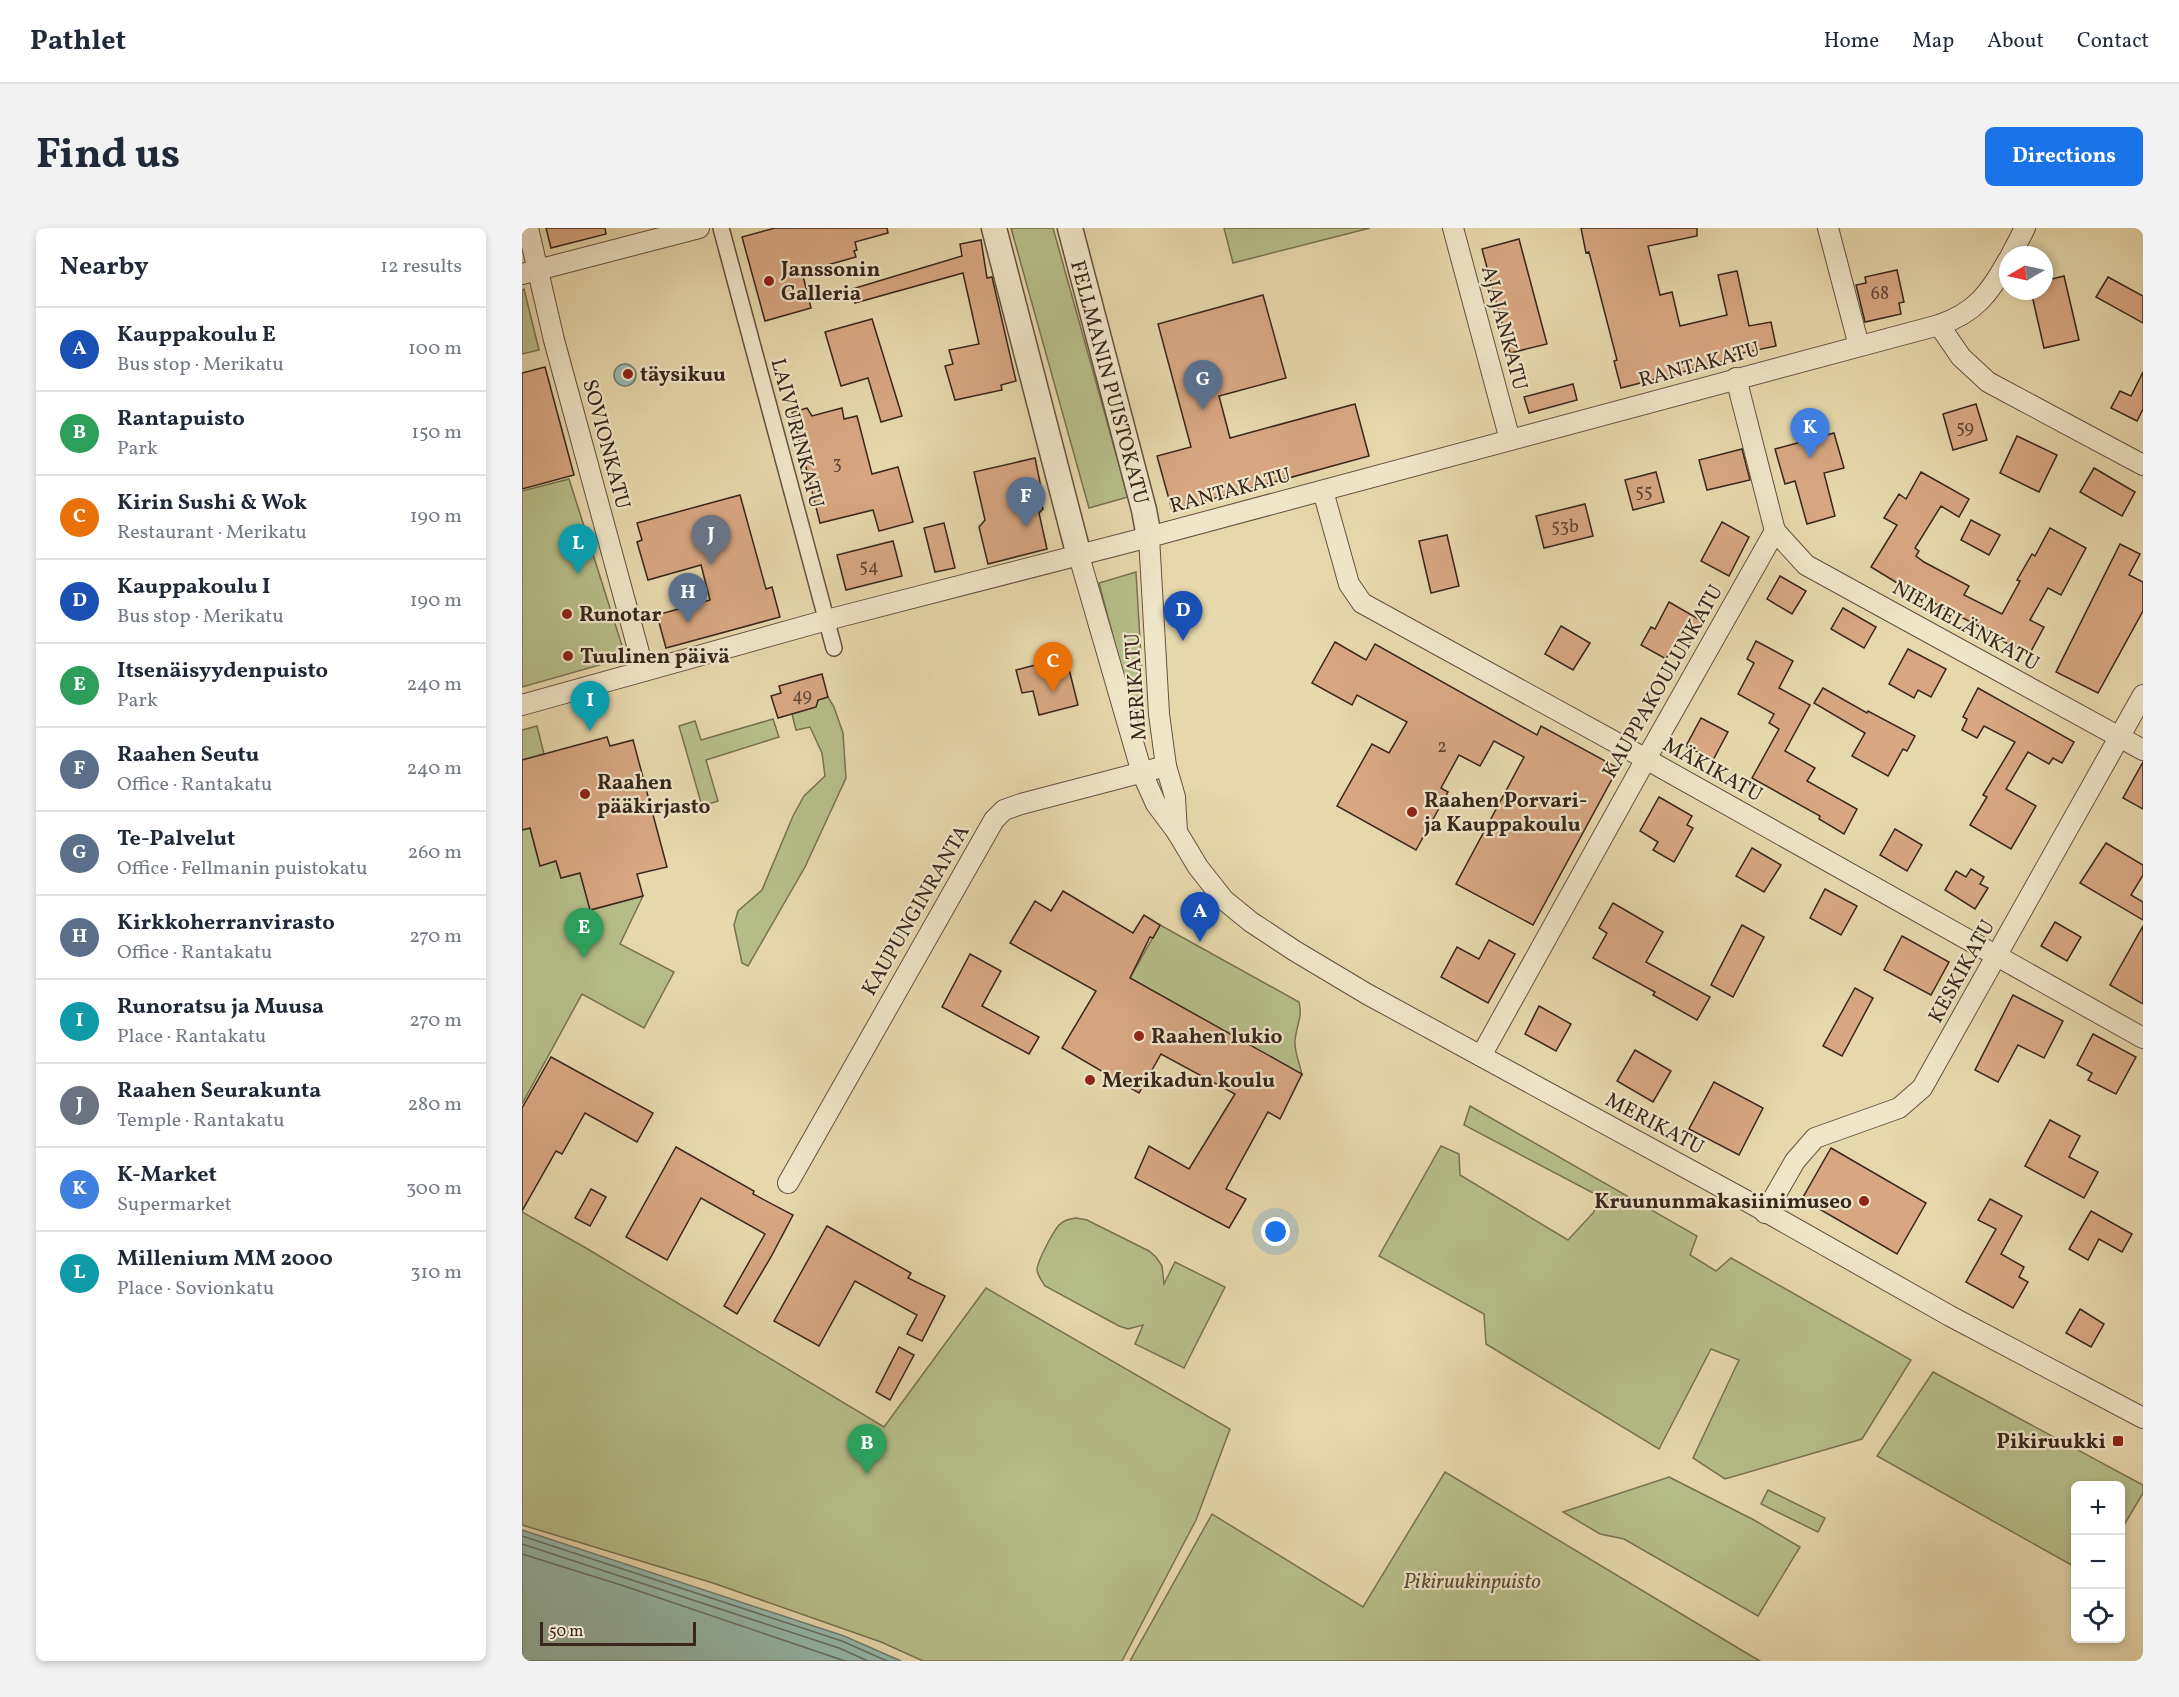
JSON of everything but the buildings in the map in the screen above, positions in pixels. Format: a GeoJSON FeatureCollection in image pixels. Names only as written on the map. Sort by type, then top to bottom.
{"type":"FeatureCollection","features":[{"type":"Feature","properties":{"kind":"street","name":"SOVIONKATU"},"geometry":{"type":"LineString","coordinates":[[528,228],[530,272],[557,351],[644,671]]}},
{"type":"Feature","properties":{"kind":"street"},"geometry":{"type":"LineString","coordinates":[[530,272],[699,228]]}},
{"type":"Feature","properties":{"kind":"street","name":"LAIVURINKATU"},"geometry":{"type":"LineString","coordinates":[[721,228],[834,648]]}},
{"type":"Feature","properties":{"kind":"street"},"geometry":{"type":"LineString","coordinates":[[994,228],[1079,556]]}},
{"type":"Feature","properties":{"kind":"street","name":"FELLMANIN PUISTOKATU"},"geometry":{"type":"LineString","coordinates":[[1070,228],[1144,510],[1149,537]]}},
{"type":"Feature","properties":{"kind":"street","name":"AJAJANKATU"},"geometry":{"type":"LineString","coordinates":[[1453,228],[1510,440]]}},
{"type":"Feature","properties":{"kind":"street"},"geometry":{"type":"LineString","coordinates":[[1828,228],[1858,346]]}},
{"type":"Feature","properties":{"kind":"street"},"geometry":{"type":"LineString","coordinates":[[2016,246],[2025,228]]}},
{"type":"Feature","properties":{"kind":"street","name":"RANTAKATU"},"geometry":{"type":"LineString","coordinates":[[522,705],[827,621],[1079,556],[1945,323],[1980,304],[1999,274]]}},
{"type":"Feature","properties":{"kind":"street"},"geometry":{"type":"LineString","coordinates":[[1945,323],[1960,357],[1988,382],[2143,465]]}},
{"type":"Feature","properties":{"kind":"street"},"geometry":{"type":"LineString","coordinates":[[1736,378],[1775,531]]}},
{"type":"Feature","properties":{"kind":"street","name":"MÄKIKATU"},"geometry":{"type":"LineString","coordinates":[[1323,490],[1349,584],[1362,603],[1646,759],[2143,1038]]}},
{"type":"Feature","properties":{"kind":"street","name":"NIEMELÄNKATU"},"geometry":{"type":"LineString","coordinates":[[1775,531],[1806,565],[2143,750]]}},
{"type":"Feature","properties":{"kind":"street","name":"KAUPPAKOULUNKATU"},"geometry":{"type":"LineString","coordinates":[[1481,1056],[1775,531]]}},
{"type":"Feature","properties":{"kind":"street","name":"MERIKATU"},"geometry":{"type":"LineString","coordinates":[[1149,537],[1159,714],[1166,766],[1175,797],[1177,831]]}},
{"type":"Feature","properties":{"kind":"street","name":"MERIKATU"},"geometry":{"type":"LineString","coordinates":[[1079,556],[1142,772],[1156,804],[1177,831],[1198,867],[1224,900],[1251,922],[1367,994],[1745,1200],[1950,1316],[2143,1418]]}},
{"type":"Feature","properties":{"kind":"street","name":"KESKIKATU"},"geometry":{"type":"LineString","coordinates":[[1765,1213],[1795,1161],[1815,1138],[1899,1108],[1922,1088],[2143,695]]}},
{"type":"Feature","properties":{"kind":"street","name":"KAUPUNGINRANTA"},"geometry":{"type":"LineString","coordinates":[[788,1183],[994,820],[1004,810],[1021,804],[1166,766]]}},
{"type":"Feature","properties":{"kind":"green space"},"geometry":{"type":"Polygon","coordinates":[[[1011,228],[1053,228],[1128,497],[1089,508],[1011,228]]]}},
{"type":"Feature","properties":{"kind":"green space"},"geometry":{"type":"Polygon","coordinates":[[[1224,228],[1370,228],[1233,263],[1224,228]]]}},
{"type":"Feature","properties":{"kind":"green space"},"geometry":{"type":"Polygon","coordinates":[[[524,289],[539,350],[522,354],[522,290],[524,289]]]}},
{"type":"Feature","properties":{"kind":"green space"},"geometry":{"type":"Polygon","coordinates":[[[569,479],[624,652],[621,659],[522,687],[522,491],[569,479]]]}},
{"type":"Feature","properties":{"kind":"green space"},"geometry":{"type":"Polygon","coordinates":[[[1136,572],[1144,708],[1142,716],[1138,718],[1133,713],[1099,583],[1136,572]]]}},
{"type":"Feature","properties":{"kind":"green space"},"geometry":{"type":"Polygon","coordinates":[[[828,697],[843,733],[846,778],[805,867],[748,966],[742,963],[734,925],[738,911],[762,890],[793,816],[804,796],[825,776],[822,753],[810,727],[796,730],[792,714],[816,707],[818,700],[828,697]]]}},
{"type":"Feature","properties":{"kind":"green space"},"geometry":{"type":"Polygon","coordinates":[[[773,719],[779,737],[706,760],[718,801],[702,806],[679,726],[695,721],[701,740],[773,719]]]}},
{"type":"Feature","properties":{"kind":"green space"},"geometry":{"type":"Polygon","coordinates":[[[537,726],[544,754],[522,760],[522,730],[537,726]]]}},
{"type":"Feature","properties":{"kind":"green space"},"geometry":{"type":"Polygon","coordinates":[[[530,828],[540,865],[556,861],[561,878],[580,873],[591,910],[643,896],[620,944],[674,972],[644,1028],[582,994],[522,1104],[522,830],[530,828]]]}},
{"type":"Feature","properties":{"kind":"green space"},"geometry":{"type":"Polygon","coordinates":[[[1160,925],[1299,1002],[1300,1012],[1295,1045],[1302,1075],[1130,978],[1160,925]]]}},
{"type":"Feature","properties":{"kind":"green space"},"geometry":{"type":"Polygon","coordinates":[[[1470,1106],[1697,1236],[1690,1255],[1716,1271],[1731,1258],[1911,1360],[1862,1439],[1725,1479],[1693,1458],[1739,1360],[1711,1349],[1659,1449],[1486,1344],[1484,1314],[1379,1256],[1441,1146],[1459,1154],[1460,1175],[1568,1240],[1594,1212],[1597,1195],[1464,1125],[1470,1106]]]}},
{"type":"Feature","properties":{"kind":"green space"},"geometry":{"type":"Polygon","coordinates":[[[522,1212],[884,1427],[986,1288],[1230,1429],[1196,1520],[1122,1661],[923,1661],[881,1642],[713,1583],[522,1525],[522,1212]]]}},
{"type":"Feature","properties":{"kind":"green space"},"geometry":{"type":"Polygon","coordinates":[[[1076,1218],[1087,1220],[1149,1251],[1162,1266],[1164,1284],[1175,1262],[1225,1287],[1184,1368],[1135,1344],[1143,1325],[1128,1329],[1119,1326],[1045,1286],[1037,1269],[1043,1253],[1059,1225],[1076,1218]]]}},
{"type":"Feature","properties":{"kind":"green space"},"geometry":{"type":"Polygon","coordinates":[[[1933,1372],[2143,1485],[2143,1493],[2125,1523],[2125,1481],[2071,1481],[2071,1565],[1877,1456],[1933,1372]]]}},
{"type":"Feature","properties":{"kind":"green space","name":"Pikiruukinpuisto"},"geometry":{"type":"Polygon","coordinates":[[[1445,1472],[1760,1661],[1130,1661],[1212,1514],[1363,1607],[1445,1472]]]}},
{"type":"Feature","properties":{"kind":"green space"},"geometry":{"type":"Polygon","coordinates":[[[1669,1477],[1754,1520],[1800,1547],[1758,1616],[1624,1539],[1600,1534],[1563,1512],[1669,1477]]]}},
{"type":"Feature","properties":{"kind":"green space"},"geometry":{"type":"Polygon","coordinates":[[[1768,1490],[1825,1518],[1818,1532],[1761,1504],[1768,1490]]]}},
{"type":"Feature","properties":{"kind":"water"},"geometry":{"type":"Polygon","coordinates":[[[625,364],[633,367],[636,375],[633,383],[625,386],[617,383],[614,375],[617,367],[625,364]]]}},
{"type":"Feature","properties":{"kind":"water"},"geometry":{"type":"Polygon","coordinates":[[[522,1530],[844,1636],[901,1661],[522,1661],[522,1530]]]}},
{"type":"Feature","properties":{"kind":"place","name":"Janssonin Galleria"},"geometry":{"type":"Point","coordinates":[769,281]}},
{"type":"Feature","properties":{"kind":"place","name":"täysikuu"},"geometry":{"type":"Point","coordinates":[628,374]}},
{"type":"Feature","properties":{"kind":"place","name":"Te-Palvelut"},"geometry":{"type":"Point","coordinates":[1203,410]}},
{"type":"Feature","properties":{"kind":"place","name":"K-Market"},"geometry":{"type":"Point","coordinates":[1810,458]}},
{"type":"Feature","properties":{"kind":"place","name":"Raahen Seutu"},"geometry":{"type":"Point","coordinates":[1026,527]}},
{"type":"Feature","properties":{"kind":"place","name":"Raahen Seurakunta"},"geometry":{"type":"Point","coordinates":[711,565]}},
{"type":"Feature","properties":{"kind":"place","name":"Millenium MM 2000"},"geometry":{"type":"Point","coordinates":[578,574]}},
{"type":"Feature","properties":{"kind":"place","name":"Runotar"},"geometry":{"type":"Point","coordinates":[567,614]}},
{"type":"Feature","properties":{"kind":"place","name":"Kirkkoherranvirasto"},"geometry":{"type":"Point","coordinates":[688,623]}},
{"type":"Feature","properties":{"kind":"place","name":"Kauppakoulu I"},"geometry":{"type":"Point","coordinates":[1183,641]}},
{"type":"Feature","properties":{"kind":"place","name":"Tuulinen päivä"},"geometry":{"type":"Point","coordinates":[568,656]}},
{"type":"Feature","properties":{"kind":"place","name":"Kirin Sushi & Wok"},"geometry":{"type":"Point","coordinates":[1053,692]}},
{"type":"Feature","properties":{"kind":"place","name":"Runoratsu ja Muusa"},"geometry":{"type":"Point","coordinates":[590,731]}},
{"type":"Feature","properties":{"kind":"place","name":"Raahen pääkirjasto"},"geometry":{"type":"Point","coordinates":[585,794]}},
{"type":"Feature","properties":{"kind":"place","name":"Raahen Porvari- ja Kauppakoulu"},"geometry":{"type":"Point","coordinates":[1412,812]}},
{"type":"Feature","properties":{"kind":"place","name":"Kauppakoulu E"},"geometry":{"type":"Point","coordinates":[1200,942]}},
{"type":"Feature","properties":{"kind":"place","name":"Itsenäisyydenpuisto"},"geometry":{"type":"Point","coordinates":[584,958]}},
{"type":"Feature","properties":{"kind":"place","name":"Raahen lukio"},"geometry":{"type":"Point","coordinates":[1139,1036]}},
{"type":"Feature","properties":{"kind":"place","name":"Merikadun koulu"},"geometry":{"type":"Point","coordinates":[1090,1080]}},
{"type":"Feature","properties":{"kind":"place","name":"Kruununmakasiinimuseo"},"geometry":{"type":"Point","coordinates":[1864,1201]}},
{"type":"Feature","properties":{"kind":"place","name":"Pikiruukki"},"geometry":{"type":"Point","coordinates":[2118,1441]}},
{"type":"Feature","properties":{"kind":"place","name":"Rantapuisto"},"geometry":{"type":"Point","coordinates":[867,1474]}}]}
